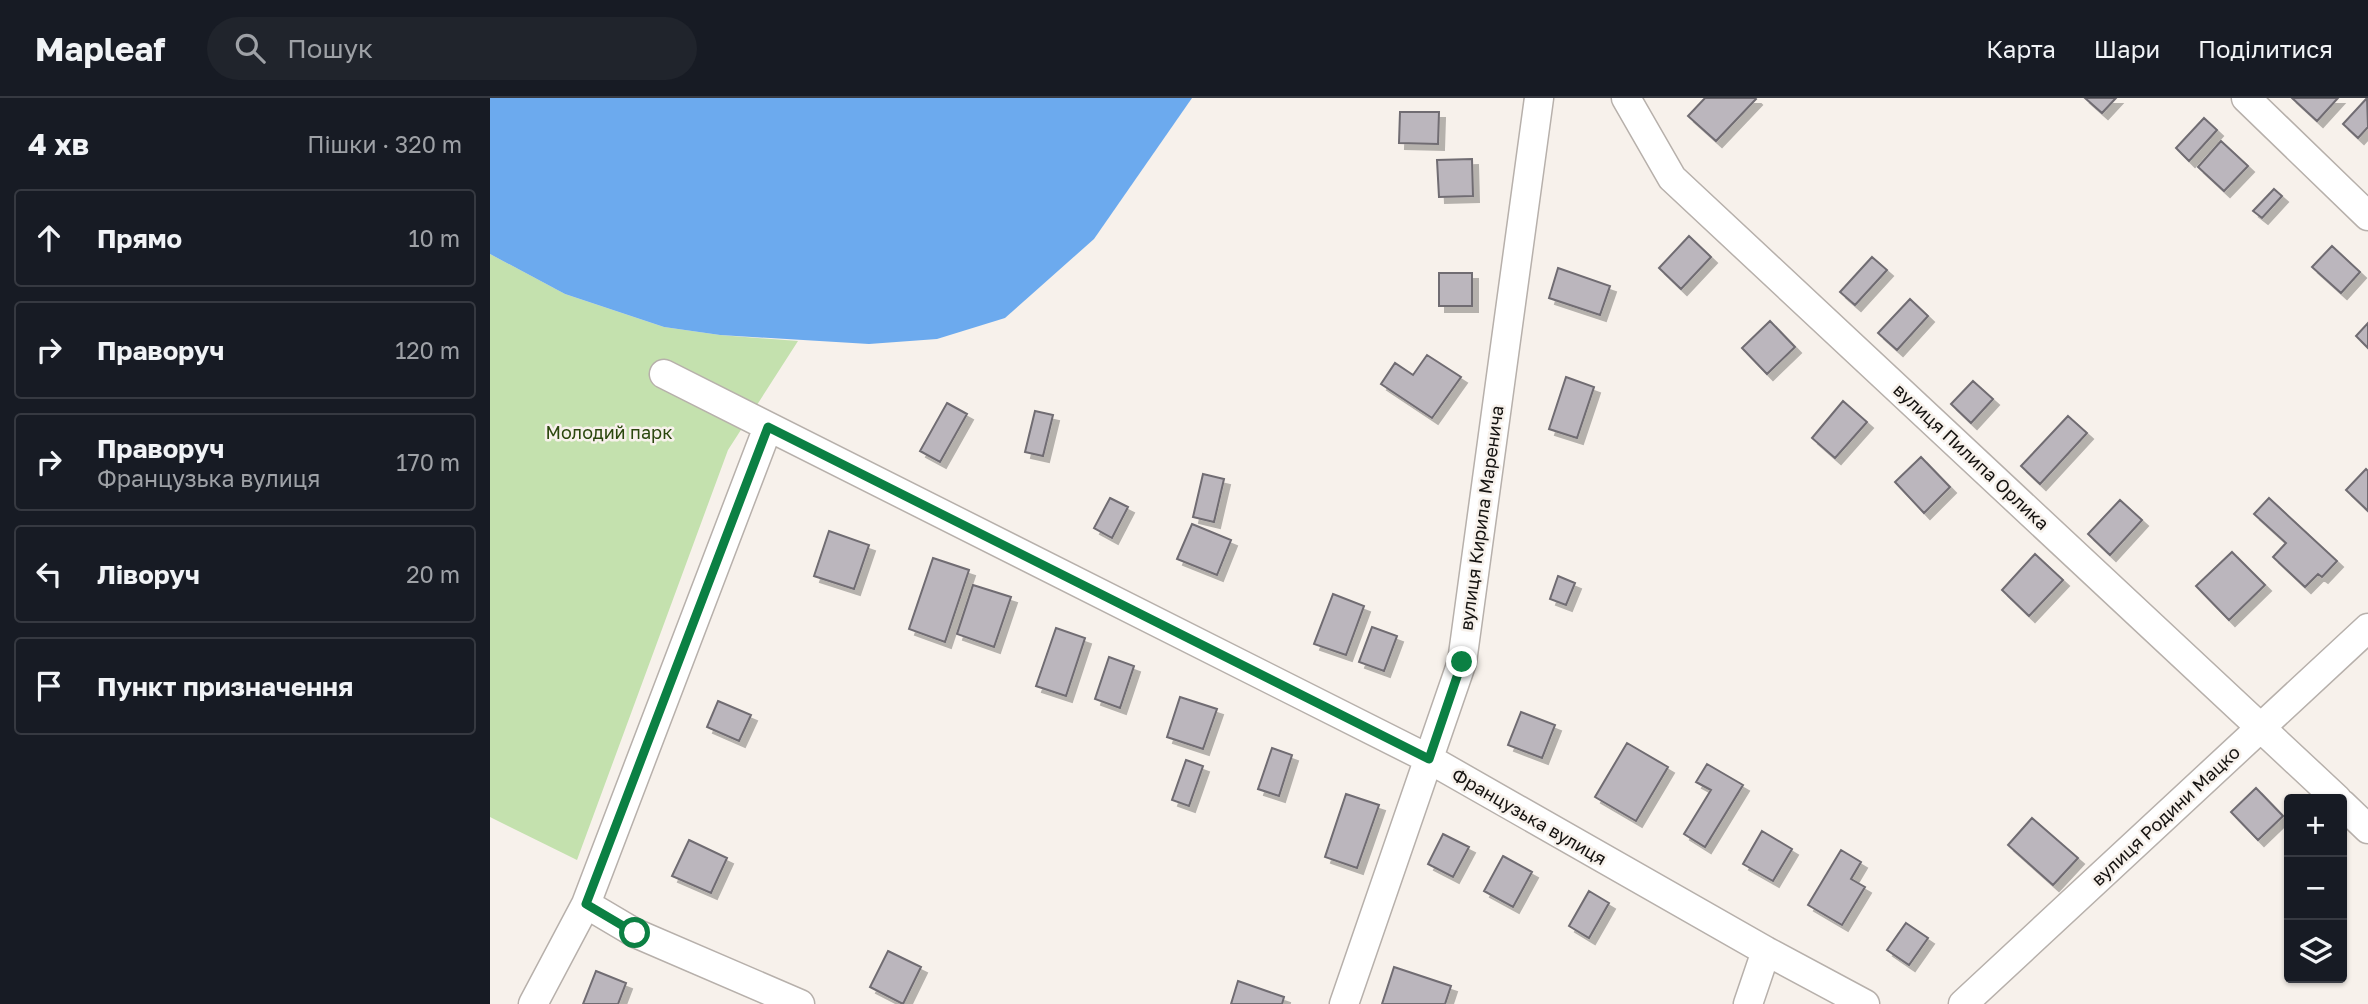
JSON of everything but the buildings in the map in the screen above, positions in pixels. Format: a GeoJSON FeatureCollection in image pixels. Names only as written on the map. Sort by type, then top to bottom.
{"type":"FeatureCollection","features":[{"type":"Feature","properties":{"kind":"street","name":"вулиця Кирила Маренича"},"geometry":{"type":"LineString","coordinates":[[1344,1004],[1462,662],[1538,98]]}},
{"type":"Feature","properties":{"kind":"street","name":"вулиця Пилипа Орлика"},"geometry":{"type":"LineString","coordinates":[[1626,98],[1672,178],[2332,794]]}},
{"type":"Feature","properties":{"kind":"street"},"geometry":{"type":"LineString","coordinates":[[2246,98],[2368,216]]}},
{"type":"Feature","properties":{"kind":"street","name":"Французька вулиця"},"geometry":{"type":"LineString","coordinates":[[664,374],[1429,759],[1766,951],[1865,1004]]}},
{"type":"Feature","properties":{"kind":"street"},"geometry":{"type":"LineString","coordinates":[[533,1004],[586,904],[768,427]]}},
{"type":"Feature","properties":{"kind":"street","name":"вулиця Родини Мацко"},"geometry":{"type":"LineString","coordinates":[[1963,1004],[2368,628]]}},
{"type":"Feature","properties":{"kind":"street"},"geometry":{"type":"LineString","coordinates":[[2347,809],[2368,829]]}},
{"type":"Feature","properties":{"kind":"street"},"geometry":{"type":"LineString","coordinates":[[586,904],[635,933],[800,1004]]}},
{"type":"Feature","properties":{"kind":"street"},"geometry":{"type":"LineString","coordinates":[[1748,1004],[1766,951]]}},
{"type":"Feature","properties":{"kind":"green space","name":"Молодий парк"},"geometry":{"type":"Polygon","coordinates":[[[490,254],[565,294],[664,327],[720,335],[798,341],[728,450],[577,860],[490,817],[490,254]]]}},
{"type":"Feature","properties":{"kind":"water"},"geometry":{"type":"Polygon","coordinates":[[[490,98],[1192,98],[1094,239],[1005,318],[937,339],[869,344],[720,335],[664,327],[565,294],[490,254],[490,98]]]}},
{"type":"Feature","properties":{"kind":"route"},"geometry":{"type":"LineString","coordinates":[[635,933],[586,904],[768,427],[1429,759],[1462,662]]}}]}
